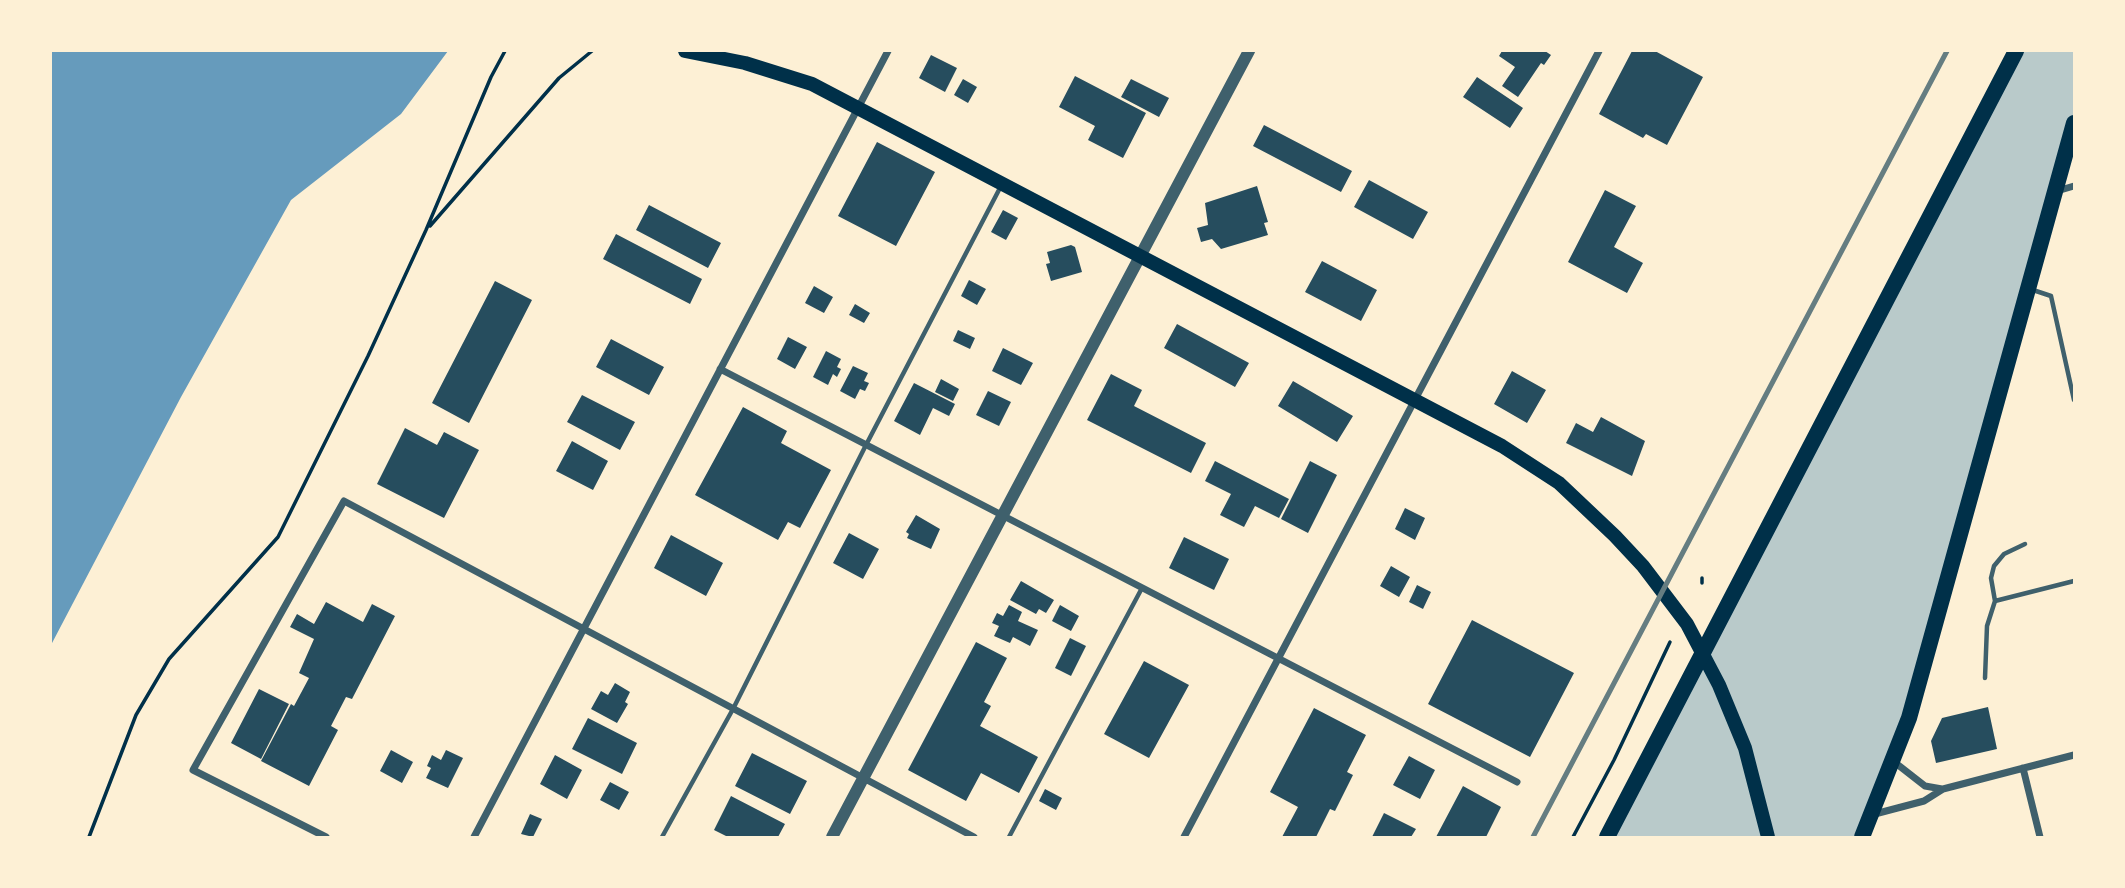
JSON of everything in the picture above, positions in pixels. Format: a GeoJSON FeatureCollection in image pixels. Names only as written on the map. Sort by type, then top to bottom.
{"type":"FeatureCollection","features":[{"type":"Feature","properties":{"kind":"highway"},"geometry":{"type":"LineString","coordinates":[[1607,837],[2017,51]]}},
{"type":"Feature","properties":{"kind":"highway"},"geometry":{"type":"LineString","coordinates":[[1862,837],[1909,718],[2073,132]]}},
{"type":"Feature","properties":{"kind":"main road"},"geometry":{"type":"LineString","coordinates":[[685,51],[745,62],[812,84],[1502,446],[1549,476],[1588,508],[1643,566],[1687,624],[1719,685],[1745,748],[1768,837]]}},
{"type":"Feature","properties":{"kind":"street"},"geometry":{"type":"LineString","coordinates":[[474,837],[888,51]]}},
{"type":"Feature","properties":{"kind":"street"},"geometry":{"type":"LineString","coordinates":[[832,837],[1248,51]]}},
{"type":"Feature","properties":{"kind":"street"},"geometry":{"type":"LineString","coordinates":[[1184,837],[1598,51]]}},
{"type":"Feature","properties":{"kind":"street"},"geometry":{"type":"LineString","coordinates":[[2056,191],[2074,186]]}},
{"type":"Feature","properties":{"kind":"street"},"geometry":{"type":"LineString","coordinates":[[720,369],[1517,782]]}},
{"type":"Feature","properties":{"kind":"street"},"geometry":{"type":"LineString","coordinates":[[326,837],[193,770],[344,501],[974,837]]}},
{"type":"Feature","properties":{"kind":"street"},"geometry":{"type":"LineString","coordinates":[[1871,815],[1924,801],[1943,789],[2074,755]]}},
{"type":"Feature","properties":{"kind":"street"},"geometry":{"type":"LineString","coordinates":[[1892,760],[1925,786],[1943,789]]}},
{"type":"Feature","properties":{"kind":"street"},"geometry":{"type":"LineString","coordinates":[[2023,768],[2040,837]]}},
{"type":"Feature","properties":{"kind":"lane"},"geometry":{"type":"LineString","coordinates":[[662,837],[733,709],[866,445],[1003,183]]}},
{"type":"Feature","properties":{"kind":"lane"},"geometry":{"type":"LineString","coordinates":[[2027,289],[2051,296],[2074,400]]}},
{"type":"Feature","properties":{"kind":"lane"},"geometry":{"type":"LineString","coordinates":[[1986,678],[1987,626],[1996,601],[1991,579],[1994,566],[2004,554],[2025,544]]}},
{"type":"Feature","properties":{"kind":"lane"},"geometry":{"type":"LineString","coordinates":[[1996,601],[2074,581]]}},
{"type":"Feature","properties":{"kind":"lane"},"geometry":{"type":"LineString","coordinates":[[1009,837],[1142,588]]}},
{"type":"Feature","properties":{"kind":"path"},"geometry":{"type":"LineString","coordinates":[[89,837],[136,715],[169,659],[278,537],[426,230],[491,77],[505,51]]}},
{"type":"Feature","properties":{"kind":"path"},"geometry":{"type":"LineString","coordinates":[[426,230],[559,78],[592,51]]}},
{"type":"Feature","properties":{"kind":"path"},"geometry":{"type":"LineString","coordinates":[[1573,837],[1614,760],[1670,642]]}},
{"type":"Feature","properties":{"kind":"shaded area"},"geometry":{"type":"Polygon","coordinates":[[[2014,51],[2074,51],[2074,122],[1937,619],[1862,837],[1600,837],[2014,51]]]}},
{"type":"Feature","properties":{"kind":"water"},"geometry":{"type":"Polygon","coordinates":[[[51,51],[448,51],[401,114],[291,200],[181,397],[51,645],[51,51]]]}},
{"type":"Feature","properties":{"kind":"building"},"geometry":{"type":"Polygon","coordinates":[[[1502,51],[1545,51],[1551,55],[1544,65],[1541,63],[1518,97],[1502,86],[1515,67],[1499,56],[1502,51]]]}},
{"type":"Feature","properties":{"kind":"building"},"geometry":{"type":"Polygon","coordinates":[[[1632,51],[1655,51],[1703,77],[1667,145],[1646,134],[1643,138],[1599,114],[1632,51]]]}},
{"type":"Feature","properties":{"kind":"building"},"geometry":{"type":"Polygon","coordinates":[[[931,55],[957,68],[945,92],[919,78],[931,55]]]}},
{"type":"Feature","properties":{"kind":"building"},"geometry":{"type":"Polygon","coordinates":[[[1075,76],[1146,113],[1123,158],[1088,140],[1095,126],[1059,107],[1075,76]]]}},
{"type":"Feature","properties":{"kind":"building"},"geometry":{"type":"Polygon","coordinates":[[[1477,77],[1523,108],[1510,128],[1463,97],[1477,77]]]}},
{"type":"Feature","properties":{"kind":"building"},"geometry":{"type":"Polygon","coordinates":[[[963,79],[977,87],[968,103],[954,95],[963,79]]]}},
{"type":"Feature","properties":{"kind":"building"},"geometry":{"type":"Polygon","coordinates":[[[1131,79],[1169,98],[1159,117],[1121,97],[1131,79]]]}},
{"type":"Feature","properties":{"kind":"building"},"geometry":{"type":"Polygon","coordinates":[[[1264,125],[1352,171],[1341,192],[1253,146],[1264,125]]]}},
{"type":"Feature","properties":{"kind":"building"},"geometry":{"type":"Polygon","coordinates":[[[877,142],[935,172],[896,246],[838,216],[877,142]]]}},
{"type":"Feature","properties":{"kind":"building"},"geometry":{"type":"Polygon","coordinates":[[[1369,180],[1428,212],[1413,239],[1354,207],[1369,180]]]}},
{"type":"Feature","properties":{"kind":"building"},"geometry":{"type":"Polygon","coordinates":[[[1257,186],[1268,222],[1264,223],[1268,235],[1221,249],[1212,239],[1201,242],[1197,228],[1208,225],[1205,203],[1257,186]]]}},
{"type":"Feature","properties":{"kind":"building"},"geometry":{"type":"Polygon","coordinates":[[[1605,190],[1636,206],[1614,247],[1643,263],[1627,293],[1568,262],[1605,190]]]}},
{"type":"Feature","properties":{"kind":"building"},"geometry":{"type":"Polygon","coordinates":[[[649,205],[721,243],[708,268],[636,230],[649,205]]]}},
{"type":"Feature","properties":{"kind":"building"},"geometry":{"type":"Polygon","coordinates":[[[1003,210],[1018,218],[1006,240],[991,232],[1003,210]]]}},
{"type":"Feature","properties":{"kind":"building"},"geometry":{"type":"Polygon","coordinates":[[[616,234],[702,279],[690,304],[603,259],[616,234]]]}},
{"type":"Feature","properties":{"kind":"building"},"geometry":{"type":"Polygon","coordinates":[[[1071,245],[1075,247],[1082,272],[1051,281],[1046,264],[1050,263],[1047,252],[1071,245]]]}},
{"type":"Feature","properties":{"kind":"building"},"geometry":{"type":"Polygon","coordinates":[[[1322,261],[1377,290],[1361,321],[1305,292],[1322,261]]]}},
{"type":"Feature","properties":{"kind":"building"},"geometry":{"type":"Polygon","coordinates":[[[969,280],[986,289],[977,305],[961,296],[969,280]]]}},
{"type":"Feature","properties":{"kind":"building"},"geometry":{"type":"Polygon","coordinates":[[[495,281],[532,300],[469,423],[432,403],[495,281]]]}},
{"type":"Feature","properties":{"kind":"building"},"geometry":{"type":"Polygon","coordinates":[[[814,286],[833,297],[824,313],[805,303],[814,286]]]}},
{"type":"Feature","properties":{"kind":"building"},"geometry":{"type":"Polygon","coordinates":[[[855,304],[870,313],[864,323],[849,315],[855,304]]]}},
{"type":"Feature","properties":{"kind":"building"},"geometry":{"type":"Polygon","coordinates":[[[1177,324],[1249,363],[1235,387],[1164,348],[1177,324]]]}},
{"type":"Feature","properties":{"kind":"building"},"geometry":{"type":"Polygon","coordinates":[[[958,330],[975,338],[970,349],[953,341],[958,330]]]}},
{"type":"Feature","properties":{"kind":"building"},"geometry":{"type":"Polygon","coordinates":[[[788,337],[807,347],[795,369],[777,359],[788,337]]]}},
{"type":"Feature","properties":{"kind":"building"},"geometry":{"type":"Polygon","coordinates":[[[611,339],[664,367],[649,395],[596,367],[611,339]]]}},
{"type":"Feature","properties":{"kind":"building"},"geometry":{"type":"Polygon","coordinates":[[[1003,348],[1033,363],[1021,385],[992,371],[1003,348]]]}},
{"type":"Feature","properties":{"kind":"building"},"geometry":{"type":"Polygon","coordinates":[[[826,351],[841,359],[837,367],[841,369],[837,377],[833,374],[828,385],[813,377],[826,351]]]}},
{"type":"Feature","properties":{"kind":"building"},"geometry":{"type":"Polygon","coordinates":[[[853,366],[868,373],[864,381],[869,383],[865,391],[860,389],[855,399],[840,391],[853,366]]]}},
{"type":"Feature","properties":{"kind":"building"},"geometry":{"type":"Polygon","coordinates":[[[1512,371],[1546,390],[1527,423],[1494,404],[1512,371]]]}},
{"type":"Feature","properties":{"kind":"building"},"geometry":{"type":"Polygon","coordinates":[[[1111,374],[1142,390],[1134,406],[1206,443],[1191,473],[1087,420],[1111,374]]]}},
{"type":"Feature","properties":{"kind":"building"},"geometry":{"type":"Polygon","coordinates":[[[941,379],[959,389],[953,401],[935,392],[941,379]]]}},
{"type":"Feature","properties":{"kind":"building"},"geometry":{"type":"Polygon","coordinates":[[[1293,381],[1353,416],[1337,442],[1278,406],[1293,381]]]}},
{"type":"Feature","properties":{"kind":"building"},"geometry":{"type":"Polygon","coordinates":[[[914,383],[955,404],[949,416],[933,408],[920,435],[894,421],[914,383]]]}},
{"type":"Feature","properties":{"kind":"building"},"geometry":{"type":"Polygon","coordinates":[[[988,391],[1011,402],[999,426],[976,415],[988,391]]]}},
{"type":"Feature","properties":{"kind":"building"},"geometry":{"type":"Polygon","coordinates":[[[582,395],[635,422],[620,450],[567,422],[582,395]]]}},
{"type":"Feature","properties":{"kind":"building"},"geometry":{"type":"Polygon","coordinates":[[[743,407],[787,431],[781,443],[831,470],[800,528],[788,522],[778,540],[695,495],[743,407]]]}},
{"type":"Feature","properties":{"kind":"building"},"geometry":{"type":"Polygon","coordinates":[[[1601,417],[1645,441],[1632,476],[1566,443],[1576,423],[1593,432],[1601,417]]]}},
{"type":"Feature","properties":{"kind":"building"},"geometry":{"type":"Polygon","coordinates":[[[405,428],[437,445],[444,432],[479,450],[444,518],[377,484],[405,428]]]}},
{"type":"Feature","properties":{"kind":"building"},"geometry":{"type":"Polygon","coordinates":[[[572,441],[608,461],[593,490],[556,471],[572,441]]]}},
{"type":"Feature","properties":{"kind":"building"},"geometry":{"type":"Polygon","coordinates":[[[1215,461],[1289,499],[1279,518],[1255,506],[1244,527],[1220,515],[1231,494],[1205,481],[1215,461]]]}},
{"type":"Feature","properties":{"kind":"building"},"geometry":{"type":"Polygon","coordinates":[[[1310,461],[1337,475],[1308,533],[1281,519],[1310,461]]]}},
{"type":"Feature","properties":{"kind":"building"},"geometry":{"type":"Polygon","coordinates":[[[1405,508],[1425,518],[1415,540],[1395,529],[1405,508]]]}},
{"type":"Feature","properties":{"kind":"building"},"geometry":{"type":"Polygon","coordinates":[[[916,515],[940,529],[931,549],[907,538],[909,534],[906,532],[916,515]]]}},
{"type":"Feature","properties":{"kind":"building"},"geometry":{"type":"Polygon","coordinates":[[[849,533],[879,549],[863,579],[833,563],[849,533]]]}},
{"type":"Feature","properties":{"kind":"building"},"geometry":{"type":"Polygon","coordinates":[[[671,535],[723,563],[706,596],[654,568],[671,535]]]}},
{"type":"Feature","properties":{"kind":"building"},"geometry":{"type":"Polygon","coordinates":[[[1184,537],[1229,559],[1214,590],[1169,568],[1184,537]]]}},
{"type":"Feature","properties":{"kind":"building"},"geometry":{"type":"Polygon","coordinates":[[[1391,566],[1410,577],[1399,597],[1380,586],[1391,566]]]}},
{"type":"Feature","properties":{"kind":"building"},"geometry":{"type":"Polygon","coordinates":[[[1021,581],[1054,600],[1046,613],[1039,609],[1036,614],[1010,600],[1021,581]]]}},
{"type":"Feature","properties":{"kind":"building"},"geometry":{"type":"Polygon","coordinates":[[[1417,585],[1431,592],[1423,609],[1409,602],[1417,585]]]}},
{"type":"Feature","properties":{"kind":"building"},"geometry":{"type":"Polygon","coordinates":[[[326,602],[363,622],[372,604],[395,616],[352,699],[346,697],[331,726],[338,730],[309,786],[261,761],[291,704],[294,706],[309,678],[299,673],[314,639],[290,627],[297,614],[314,624],[326,602]]]}},
{"type":"Feature","properties":{"kind":"building"},"geometry":{"type":"Polygon","coordinates":[[[1009,605],[1022,612],[1018,621],[1038,630],[1030,646],[1013,637],[1010,643],[994,636],[999,626],[992,623],[997,613],[1003,616],[1009,605]]]}},
{"type":"Feature","properties":{"kind":"building"},"geometry":{"type":"Polygon","coordinates":[[[1060,605],[1079,616],[1071,631],[1052,621],[1060,605]]]}},
{"type":"Feature","properties":{"kind":"building"},"geometry":{"type":"Polygon","coordinates":[[[1472,620],[1574,673],[1530,757],[1428,704],[1472,620]]]}},
{"type":"Feature","properties":{"kind":"building"},"geometry":{"type":"Polygon","coordinates":[[[1070,638],[1086,646],[1071,676],[1055,668],[1070,638]]]}},
{"type":"Feature","properties":{"kind":"building"},"geometry":{"type":"Polygon","coordinates":[[[976,642],[1007,658],[984,702],[991,706],[980,726],[1038,757],[1019,793],[981,773],[966,801],[908,770],[976,642]]]}},
{"type":"Feature","properties":{"kind":"building"},"geometry":{"type":"Polygon","coordinates":[[[1144,661],[1189,685],[1149,758],[1104,734],[1144,661]]]}},
{"type":"Feature","properties":{"kind":"building"},"geometry":{"type":"Polygon","coordinates":[[[615,683],[630,692],[625,702],[628,704],[617,723],[591,709],[601,691],[608,695],[615,683]]]}},
{"type":"Feature","properties":{"kind":"building"},"geometry":{"type":"Polygon","coordinates":[[[259,689],[289,704],[261,759],[231,743],[259,689]]]}},
{"type":"Feature","properties":{"kind":"building"},"geometry":{"type":"Polygon","coordinates":[[[1988,707],[1997,749],[1936,763],[1931,741],[1942,718],[1988,707]]]}},
{"type":"Feature","properties":{"kind":"building"},"geometry":{"type":"Polygon","coordinates":[[[1314,708],[1366,735],[1347,772],[1353,775],[1335,811],[1330,809],[1316,837],[1282,837],[1298,807],[1270,792],[1314,708]]]}},
{"type":"Feature","properties":{"kind":"building"},"geometry":{"type":"Polygon","coordinates":[[[588,718],[637,743],[622,774],[572,749],[588,718]]]}},
{"type":"Feature","properties":{"kind":"building"},"geometry":{"type":"Polygon","coordinates":[[[391,750],[413,762],[402,783],[380,771],[391,750]]]}},
{"type":"Feature","properties":{"kind":"building"},"geometry":{"type":"Polygon","coordinates":[[[446,750],[463,758],[448,788],[426,778],[431,768],[427,766],[432,755],[441,760],[446,750]]]}},
{"type":"Feature","properties":{"kind":"building"},"geometry":{"type":"Polygon","coordinates":[[[752,753],[807,781],[790,814],[735,786],[752,753]]]}},
{"type":"Feature","properties":{"kind":"building"},"geometry":{"type":"Polygon","coordinates":[[[555,755],[582,770],[567,799],[540,784],[555,755]]]}},
{"type":"Feature","properties":{"kind":"building"},"geometry":{"type":"Polygon","coordinates":[[[1409,756],[1435,770],[1420,799],[1393,785],[1409,756]]]}},
{"type":"Feature","properties":{"kind":"building"},"geometry":{"type":"Polygon","coordinates":[[[610,782],[629,792],[619,810],[600,800],[610,782]]]}},
{"type":"Feature","properties":{"kind":"building"},"geometry":{"type":"Polygon","coordinates":[[[1463,786],[1501,807],[1486,837],[1436,837],[1463,786]]]}},
{"type":"Feature","properties":{"kind":"building"},"geometry":{"type":"Polygon","coordinates":[[[1045,789],[1062,798],[1056,810],[1039,801],[1045,789]]]}},
{"type":"Feature","properties":{"kind":"building"},"geometry":{"type":"Polygon","coordinates":[[[731,796],[785,824],[778,837],[728,837],[714,830],[731,796]]]}},
{"type":"Feature","properties":{"kind":"building"},"geometry":{"type":"Polygon","coordinates":[[[1384,813],[1416,829],[1411,837],[1372,837],[1384,813]]]}},
{"type":"Feature","properties":{"kind":"building"},"geometry":{"type":"Polygon","coordinates":[[[530,814],[542,819],[533,837],[521,834],[530,814]]]}},
{"type":"Feature","properties":{"kind":"railway"},"geometry":{"type":"LineString","coordinates":[[1533,837],[1947,51]]}}]}
